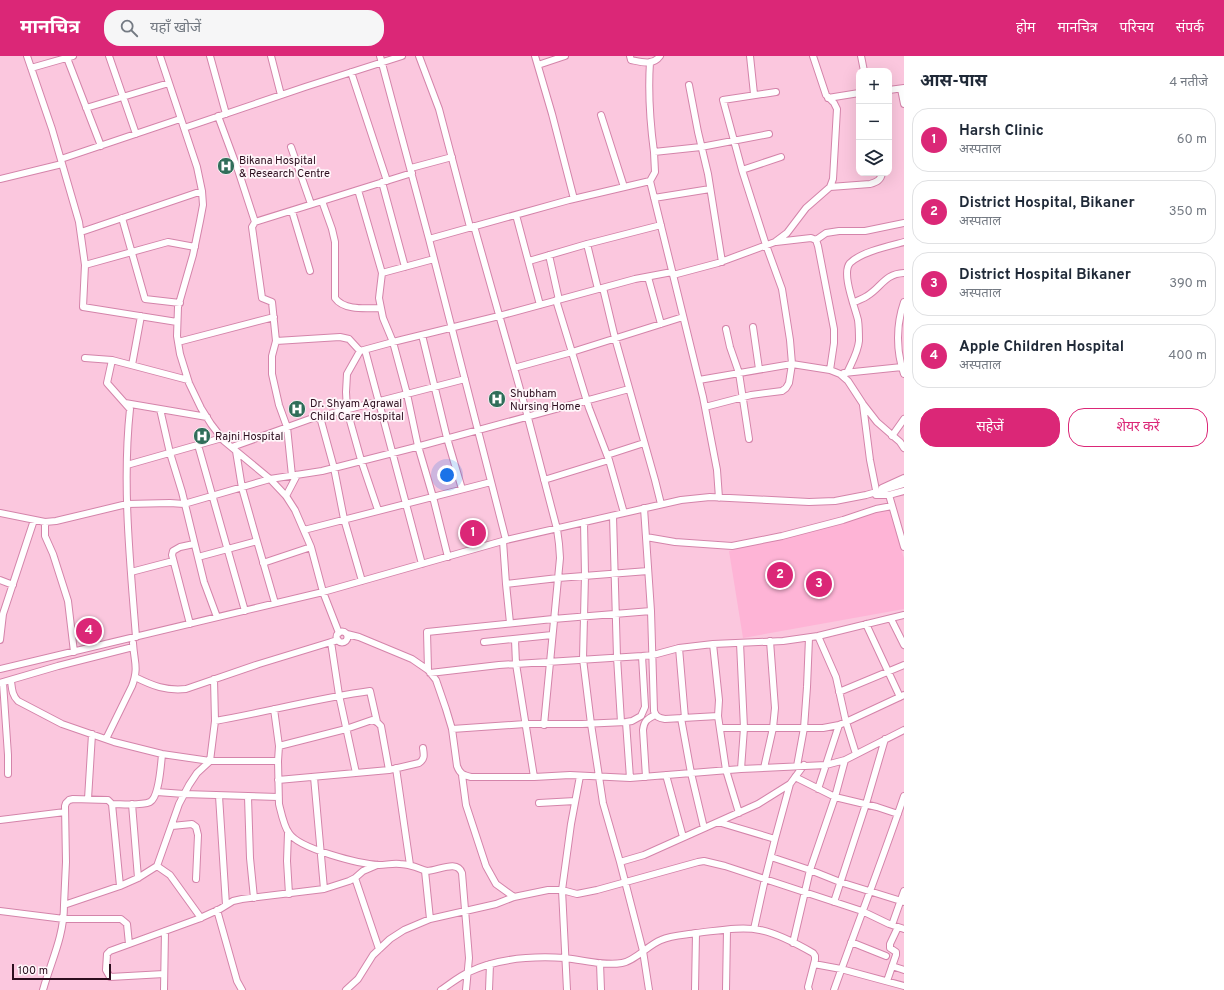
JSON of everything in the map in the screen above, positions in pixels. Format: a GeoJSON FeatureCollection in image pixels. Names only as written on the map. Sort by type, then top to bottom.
{"type":"FeatureCollection","features":[{"type":"Feature","properties":{"kind":"street"},"geometry":{"type":"LineString","coordinates":[[27,56],[62,161],[81,232],[85,265],[83,307],[177,322]]}},
{"type":"Feature","properties":{"kind":"street"},"geometry":{"type":"LineString","coordinates":[[109,56],[136,134]]}},
{"type":"Feature","properties":{"kind":"street"},"geometry":{"type":"LineString","coordinates":[[160,56],[197,167],[202,191],[203,206],[195,247],[180,303],[177,322],[180,354],[188,380],[201,408],[222,438],[270,479],[286,496],[295,510],[311,547],[323,592],[339,633]]}},
{"type":"Feature","properties":{"kind":"street"},"geometry":{"type":"LineString","coordinates":[[210,56],[226,114]]}},
{"type":"Feature","properties":{"kind":"street"},"geometry":{"type":"LineString","coordinates":[[271,56],[281,95]]}},
{"type":"Feature","properties":{"kind":"street"},"geometry":{"type":"LineString","coordinates":[[184,128],[351,72],[381,59],[402,56]]}},
{"type":"Feature","properties":{"kind":"street"},"geometry":{"type":"LineString","coordinates":[[419,56],[439,109],[528,417],[557,528],[560,551],[544,725]]}},
{"type":"Feature","properties":{"kind":"street"},"geometry":{"type":"LineString","coordinates":[[535,56],[574,199]]}},
{"type":"Feature","properties":{"kind":"street"},"geometry":{"type":"LineString","coordinates":[[538,65],[565,56]]}},
{"type":"Feature","properties":{"kind":"street"},"geometry":{"type":"LineString","coordinates":[[630,56],[631,60],[643,63],[650,62],[659,58],[660,56]]}},
{"type":"Feature","properties":{"kind":"street"},"geometry":{"type":"LineString","coordinates":[[750,56],[754,94]]}},
{"type":"Feature","properties":{"kind":"street"},"geometry":{"type":"LineString","coordinates":[[378,510],[361,460],[347,410],[347,374],[362,351],[648,277],[722,262],[774,242],[787,233],[806,208],[830,187],[833,179],[837,114],[834,104],[826,95],[813,56]]}},
{"type":"Feature","properties":{"kind":"street"},"geometry":{"type":"LineString","coordinates":[[861,56],[863,68]]}},
{"type":"Feature","properties":{"kind":"street"},"geometry":{"type":"LineString","coordinates":[[31,68],[70,57],[86,108],[101,146]]}},
{"type":"Feature","properties":{"kind":"street"},"geometry":{"type":"LineString","coordinates":[[381,59],[452,328],[505,541],[506,584],[510,623]]}},
{"type":"Feature","properties":{"kind":"street"},"geometry":{"type":"LineString","coordinates":[[650,62],[649,79],[651,132],[655,172],[650,181],[705,407],[717,470],[719,498]]}},
{"type":"Feature","properties":{"kind":"street"},"geometry":{"type":"LineString","coordinates":[[351,72],[384,181],[405,267]]}},
{"type":"Feature","properties":{"kind":"street"},"geometry":{"type":"LineString","coordinates":[[86,108],[169,83]]}},
{"type":"Feature","properties":{"kind":"street"},"geometry":{"type":"LineString","coordinates":[[689,85],[701,147],[708,174],[722,262]]}},
{"type":"Feature","properties":{"kind":"street"},"geometry":{"type":"LineString","coordinates":[[892,90],[903,88],[904,104]]}},
{"type":"Feature","properties":{"kind":"street"},"geometry":{"type":"LineString","coordinates":[[705,407],[744,397],[782,391],[789,383],[792,364],[782,289],[742,170],[723,100],[754,94],[776,92]]}},
{"type":"Feature","properties":{"kind":"street"},"geometry":{"type":"LineString","coordinates":[[828,98],[856,93]]}},
{"type":"Feature","properties":{"kind":"street"},"geometry":{"type":"LineString","coordinates":[[601,115],[624,187]]}},
{"type":"Feature","properties":{"kind":"street"},"geometry":{"type":"LineString","coordinates":[[218,116],[255,222]]}},
{"type":"Feature","properties":{"kind":"street"},"geometry":{"type":"LineString","coordinates":[[0,180],[62,161],[180,119]]}},
{"type":"Feature","properties":{"kind":"street"},"geometry":{"type":"LineString","coordinates":[[654,152],[701,147],[769,134]]}},
{"type":"Feature","properties":{"kind":"street"},"geometry":{"type":"LineString","coordinates":[[291,147],[311,204]]}},
{"type":"Feature","properties":{"kind":"street"},"geometry":{"type":"LineString","coordinates":[[286,496],[295,475],[287,427],[279,405],[272,374],[272,356],[276,341],[272,302],[262,298],[252,227],[255,222],[358,190],[411,170],[452,157]]}},
{"type":"Feature","properties":{"kind":"street"},"geometry":{"type":"LineString","coordinates":[[742,170],[781,157]]}},
{"type":"Feature","properties":{"kind":"street"},"geometry":{"type":"LineString","coordinates":[[830,187],[870,184],[876,182],[881,176]]}},
{"type":"Feature","properties":{"kind":"street"},"geometry":{"type":"LineString","coordinates":[[429,239],[574,199],[650,181]]}},
{"type":"Feature","properties":{"kind":"street"},"geometry":{"type":"LineString","coordinates":[[654,198],[710,189]]}},
{"type":"Feature","properties":{"kind":"street"},"geometry":{"type":"LineString","coordinates":[[358,190],[382,273],[379,298],[383,318],[393,342],[407,394],[418,446],[448,557]]}},
{"type":"Feature","properties":{"kind":"street"},"geometry":{"type":"LineString","coordinates":[[81,232],[202,191]]}},
{"type":"Feature","properties":{"kind":"street"},"geometry":{"type":"LineString","coordinates":[[322,201],[332,228],[335,242],[335,298],[338,302],[352,307],[381,308]]}},
{"type":"Feature","properties":{"kind":"street"},"geometry":{"type":"LineString","coordinates":[[292,210],[310,271]]}},
{"type":"Feature","properties":{"kind":"street"},"geometry":{"type":"LineString","coordinates":[[516,215],[540,305]]}},
{"type":"Feature","properties":{"kind":"street"},"geometry":{"type":"LineString","coordinates":[[122,218],[145,299],[180,303]]}},
{"type":"Feature","properties":{"kind":"street"},"geometry":{"type":"LineString","coordinates":[[774,242],[811,238],[816,240],[826,234],[839,231],[865,231],[904,223]]}},
{"type":"Feature","properties":{"kind":"street"},"geometry":{"type":"LineString","coordinates":[[529,262],[587,244],[661,225]]}},
{"type":"Feature","properties":{"kind":"street"},"geometry":{"type":"LineString","coordinates":[[816,240],[820,252],[834,329],[834,343],[830,370]]}},
{"type":"Feature","properties":{"kind":"street"},"geometry":{"type":"LineString","coordinates":[[85,265],[168,242],[195,247]]}},
{"type":"Feature","properties":{"kind":"street"},"geometry":{"type":"LineString","coordinates":[[847,372],[857,351],[859,342],[858,320],[847,278],[848,267],[850,263],[878,249],[904,242]]}},
{"type":"Feature","properties":{"kind":"street"},"geometry":{"type":"LineString","coordinates":[[587,244],[655,480],[660,504]]}},
{"type":"Feature","properties":{"kind":"street"},"geometry":{"type":"LineString","coordinates":[[549,255],[558,300],[572,352],[587,402],[608,458],[624,513]]}},
{"type":"Feature","properties":{"kind":"street"},"geometry":{"type":"LineString","coordinates":[[382,273],[434,259]]}},
{"type":"Feature","properties":{"kind":"street"},"geometry":{"type":"LineString","coordinates":[[853,303],[868,296],[891,276],[904,273]]}},
{"type":"Feature","properties":{"kind":"street"},"geometry":{"type":"LineString","coordinates":[[648,277],[661,324]]}},
{"type":"Feature","properties":{"kind":"street"},"geometry":{"type":"LineString","coordinates":[[904,302],[898,332],[900,360],[904,374]]}},
{"type":"Feature","properties":{"kind":"street"},"geometry":{"type":"LineString","coordinates":[[132,365],[140,316]]}},
{"type":"Feature","properties":{"kind":"street"},"geometry":{"type":"LineString","coordinates":[[178,342],[274,317]]}},
{"type":"Feature","properties":{"kind":"street"},"geometry":{"type":"LineString","coordinates":[[514,368],[572,352],[683,317]]}},
{"type":"Feature","properties":{"kind":"street"},"geometry":{"type":"LineString","coordinates":[[753,327],[758,369]]}},
{"type":"Feature","properties":{"kind":"street"},"geometry":{"type":"LineString","coordinates":[[726,329],[730,348],[739,373],[750,439]]}},
{"type":"Feature","properties":{"kind":"street"},"geometry":{"type":"LineString","coordinates":[[422,335],[462,489]]}},
{"type":"Feature","properties":{"kind":"street"},"geometry":{"type":"LineString","coordinates":[[276,341],[340,337],[349,339],[362,351],[379,402],[422,564]]}},
{"type":"Feature","properties":{"kind":"street"},"geometry":{"type":"LineString","coordinates":[[85,358],[112,360],[188,380]]}},
{"type":"Feature","properties":{"kind":"street"},"geometry":{"type":"LineString","coordinates":[[106,738],[132,686],[135,677],[136,665],[133,647],[134,637],[127,504],[127,465],[130,409],[107,383],[112,360]]}},
{"type":"Feature","properties":{"kind":"street"},"geometry":{"type":"LineString","coordinates":[[699,380],[792,364],[830,370],[840,374],[848,381],[877,422],[900,442],[904,448]]}},
{"type":"Feature","properties":{"kind":"street"},"geometry":{"type":"LineString","coordinates":[[840,374],[847,372],[902,367]]}},
{"type":"Feature","properties":{"kind":"street"},"geometry":{"type":"LineString","coordinates":[[234,449],[287,427],[320,417],[465,379]]}},
{"type":"Feature","properties":{"kind":"street"},"geometry":{"type":"LineString","coordinates":[[0,513],[45,522],[56,521],[127,504],[170,502],[184,504],[270,479],[334,468],[629,390]]}},
{"type":"Feature","properties":{"kind":"street"},"geometry":{"type":"LineString","coordinates":[[125,403],[207,417]]}},
{"type":"Feature","properties":{"kind":"street"},"geometry":{"type":"LineString","coordinates":[[863,404],[870,460],[876,490]]}},
{"type":"Feature","properties":{"kind":"street"},"geometry":{"type":"LineString","coordinates":[[160,409],[204,582],[217,617]]}},
{"type":"Feature","properties":{"kind":"street"},"geometry":{"type":"LineString","coordinates":[[320,417],[334,468],[344,519],[362,581]]}},
{"type":"Feature","properties":{"kind":"street"},"geometry":{"type":"LineString","coordinates":[[892,436],[904,419]]}},
{"type":"Feature","properties":{"kind":"street"},"geometry":{"type":"LineString","coordinates":[[127,465],[222,438]]}},
{"type":"Feature","properties":{"kind":"street"},"geometry":{"type":"LineString","coordinates":[[544,480],[608,458],[644,443]]}},
{"type":"Feature","properties":{"kind":"street"},"geometry":{"type":"LineString","coordinates":[[198,445],[245,610]]}},
{"type":"Feature","properties":{"kind":"street"},"geometry":{"type":"LineString","coordinates":[[234,449],[242,488],[275,603]]}},
{"type":"Feature","properties":{"kind":"street"},"geometry":{"type":"LineString","coordinates":[[866,495],[904,478]]}},
{"type":"Feature","properties":{"kind":"street"},"geometry":{"type":"LineString","coordinates":[[304,530],[491,482]]}},
{"type":"Feature","properties":{"kind":"street"},"geometry":{"type":"LineString","coordinates":[[0,670],[323,592],[505,541],[660,504],[710,497],[809,502],[836,501],[866,495],[904,484]]}},
{"type":"Feature","properties":{"kind":"street"},"geometry":{"type":"LineString","coordinates":[[866,495],[889,495],[904,491]]}},
{"type":"Feature","properties":{"kind":"street"},"geometry":{"type":"LineString","coordinates":[[889,495],[904,548]]}},
{"type":"Feature","properties":{"kind":"street"},"geometry":{"type":"LineString","coordinates":[[646,537],[675,542],[732,546],[782,536],[843,520],[876,509],[892,506]]}},
{"type":"Feature","properties":{"kind":"street"},"geometry":{"type":"LineString","coordinates":[[644,508],[651,611],[655,715],[658,718],[718,716]]}},
{"type":"Feature","properties":{"kind":"street"},"geometry":{"type":"LineString","coordinates":[[612,516],[617,657],[630,778]]}},
{"type":"Feature","properties":{"kind":"street"},"geometry":{"type":"LineString","coordinates":[[0,640],[3,614],[34,520]]}},
{"type":"Feature","properties":{"kind":"street"},"geometry":{"type":"LineString","coordinates":[[45,522],[45,536],[53,554],[68,601],[74,652]]}},
{"type":"Feature","properties":{"kind":"street"},"geometry":{"type":"LineString","coordinates":[[584,522],[585,575],[583,659],[591,724],[603,803],[626,883],[643,951],[649,990]]}},
{"type":"Feature","properties":{"kind":"street"},"geometry":{"type":"LineString","coordinates":[[198,557],[257,541]]}},
{"type":"Feature","properties":{"kind":"street"},"geometry":{"type":"LineString","coordinates":[[190,624],[172,555],[173,551],[180,547],[194,544]]}},
{"type":"Feature","properties":{"kind":"street"},"geometry":{"type":"LineString","coordinates":[[263,563],[311,547]]}},
{"type":"Feature","properties":{"kind":"street"},"geometry":{"type":"LineString","coordinates":[[131,572],[173,561]]}},
{"type":"Feature","properties":{"kind":"street"},"geometry":{"type":"LineString","coordinates":[[506,584],[585,575],[648,571]]}},
{"type":"Feature","properties":{"kind":"street"},"geometry":{"type":"LineString","coordinates":[[0,580],[13,585]]}},
{"type":"Feature","properties":{"kind":"street"},"geometry":{"type":"LineString","coordinates":[[429,671],[427,632],[584,616],[651,611]]}},
{"type":"Feature","properties":{"kind":"street"},"geometry":{"type":"LineString","coordinates":[[429,671],[551,661],[642,656],[653,655],[679,648],[713,644],[809,638],[904,615]]}},
{"type":"Feature","properties":{"kind":"street"},"geometry":{"type":"LineString","coordinates":[[891,618],[904,645]]}},
{"type":"Feature","properties":{"kind":"street"},"geometry":{"type":"LineString","coordinates":[[720,728],[823,728],[839,725],[902,696],[888,672],[866,624]]}},
{"type":"Feature","properties":{"kind":"street"},"geometry":{"type":"LineString","coordinates":[[339,633],[342,632],[359,637],[412,659],[429,671],[436,680],[452,729],[457,766],[462,774],[466,805],[486,866],[496,884],[514,897]]}},
{"type":"Feature","properties":{"kind":"street"},"geometry":{"type":"LineString","coordinates":[[339,633],[334,641],[339,695],[356,773]]}},
{"type":"Feature","properties":{"kind":"street"},"geometry":{"type":"LineString","coordinates":[[135,677],[153,686],[165,689],[186,689],[334,641],[340,643],[346,642],[348,639],[347,634]]}},
{"type":"Feature","properties":{"kind":"street"},"geometry":{"type":"LineString","coordinates":[[484,642],[552,635]]}},
{"type":"Feature","properties":{"kind":"street"},"geometry":{"type":"LineString","coordinates":[[818,636],[836,677],[846,722],[856,754]]}},
{"type":"Feature","properties":{"kind":"street"},"geometry":{"type":"LineString","coordinates":[[797,766],[804,728],[809,638]]}},
{"type":"Feature","properties":{"kind":"street"},"geometry":{"type":"LineString","coordinates":[[514,640],[516,664],[534,777]]}},
{"type":"Feature","properties":{"kind":"street"},"geometry":{"type":"LineString","coordinates":[[764,768],[773,728],[775,708],[770,641]]}},
{"type":"Feature","properties":{"kind":"street"},"geometry":{"type":"LineString","coordinates":[[740,643],[744,728],[741,769]]}},
{"type":"Feature","properties":{"kind":"street"},"geometry":{"type":"LineString","coordinates":[[713,644],[719,700],[718,716],[726,770],[739,813]]}},
{"type":"Feature","properties":{"kind":"street"},"geometry":{"type":"LineString","coordinates":[[8,774],[8,755],[2,683],[58,666],[133,647]]}},
{"type":"Feature","properties":{"kind":"street"},"geometry":{"type":"LineString","coordinates":[[679,648],[683,718],[691,773],[704,828]]}},
{"type":"Feature","properties":{"kind":"street"},"geometry":{"type":"LineString","coordinates":[[452,729],[525,724],[544,725],[632,722],[641,716],[645,707],[642,656]]}},
{"type":"Feature","properties":{"kind":"street"},"geometry":{"type":"LineString","coordinates":[[839,692],[904,665]]}},
{"type":"Feature","properties":{"kind":"street"},"geometry":{"type":"LineString","coordinates":[[64,906],[120,886],[138,878],[157,866],[184,794],[197,772],[210,761],[215,722],[214,679]]}},
{"type":"Feature","properties":{"kind":"street"},"geometry":{"type":"LineString","coordinates":[[11,681],[12,691],[18,701],[62,724],[114,742],[162,754],[210,761],[278,761]]}},
{"type":"Feature","properties":{"kind":"street"},"geometry":{"type":"LineString","coordinates":[[215,722],[339,695],[370,691],[377,722]]}},
{"type":"Feature","properties":{"kind":"street"},"geometry":{"type":"LineString","coordinates":[[274,710],[279,746],[278,797],[280,811],[288,833],[287,861],[289,894]]}},
{"type":"Feature","properties":{"kind":"street"},"geometry":{"type":"LineString","coordinates":[[646,777],[643,725],[646,720],[655,715]]}},
{"type":"Feature","properties":{"kind":"street"},"geometry":{"type":"LineString","coordinates":[[279,746],[346,729],[372,720],[381,726],[389,770]]}},
{"type":"Feature","properties":{"kind":"street"},"geometry":{"type":"LineString","coordinates":[[818,790],[839,725]]}},
{"type":"Feature","properties":{"kind":"street"},"geometry":{"type":"LineString","coordinates":[[462,774],[471,777],[580,776],[630,778],[741,769],[826,765],[845,760],[904,730]]}},
{"type":"Feature","properties":{"kind":"street"},"geometry":{"type":"LineString","coordinates":[[88,799],[92,734]]}},
{"type":"Feature","properties":{"kind":"street"},"geometry":{"type":"LineString","coordinates":[[834,902],[866,804],[885,739]]}},
{"type":"Feature","properties":{"kind":"street"},"geometry":{"type":"LineString","coordinates":[[278,780],[389,770],[419,763],[422,761],[424,755],[423,748]]}},
{"type":"Feature","properties":{"kind":"street"},"geometry":{"type":"LineString","coordinates":[[112,804],[145,803],[154,799],[157,792],[162,754]]}},
{"type":"Feature","properties":{"kind":"street"},"geometry":{"type":"LineString","coordinates":[[0,756],[8,755]]}},
{"type":"Feature","properties":{"kind":"street"},"geometry":{"type":"LineString","coordinates":[[793,943],[810,870],[835,797],[845,760]]}},
{"type":"Feature","properties":{"kind":"street"},"geometry":{"type":"LineString","coordinates":[[620,862],[644,855],[758,804],[790,784],[804,765]]}},
{"type":"Feature","properties":{"kind":"street"},"geometry":{"type":"LineString","coordinates":[[396,768],[410,865]]}},
{"type":"Feature","properties":{"kind":"street"},"geometry":{"type":"LineString","coordinates":[[666,775],[683,837]]}},
{"type":"Feature","properties":{"kind":"street"},"geometry":{"type":"LineString","coordinates":[[567,990],[562,890],[580,776]]}},
{"type":"Feature","properties":{"kind":"street"},"geometry":{"type":"LineString","coordinates":[[314,777],[324,889]]}},
{"type":"Feature","properties":{"kind":"street"},"geometry":{"type":"LineString","coordinates":[[795,778],[835,797],[866,804],[904,819]]}},
{"type":"Feature","properties":{"kind":"street"},"geometry":{"type":"LineString","coordinates":[[754,929],[765,879],[790,784]]}},
{"type":"Feature","properties":{"kind":"street"},"geometry":{"type":"LineString","coordinates":[[157,792],[219,796],[278,797]]}},
{"type":"Feature","properties":{"kind":"street"},"geometry":{"type":"LineString","coordinates":[[219,796],[226,906]]}},
{"type":"Feature","properties":{"kind":"street"},"geometry":{"type":"LineString","coordinates":[[834,990],[871,891],[904,796]]}},
{"type":"Feature","properties":{"kind":"street"},"geometry":{"type":"LineString","coordinates":[[248,797],[250,858],[254,898]]}},
{"type":"Feature","properties":{"kind":"street"},"geometry":{"type":"LineString","coordinates":[[43,990],[48,972],[58,947],[64,920],[66,862],[65,812],[66,803],[69,800],[108,800],[112,804],[120,886]]}},
{"type":"Feature","properties":{"kind":"street"},"geometry":{"type":"LineString","coordinates":[[539,802],[575,800]]}},
{"type":"Feature","properties":{"kind":"street"},"geometry":{"type":"LineString","coordinates":[[132,804],[138,878]]}},
{"type":"Feature","properties":{"kind":"street"},"geometry":{"type":"LineString","coordinates":[[0,820],[65,812]]}},
{"type":"Feature","properties":{"kind":"street"},"geometry":{"type":"LineString","coordinates":[[718,822],[776,839]]}},
{"type":"Feature","properties":{"kind":"street"},"geometry":{"type":"LineString","coordinates":[[172,826],[192,824],[196,827],[198,834],[196,879]]}},
{"type":"Feature","properties":{"kind":"street"},"geometry":{"type":"LineString","coordinates":[[288,833],[296,840],[321,852],[340,858],[379,865],[410,865],[426,871],[456,866],[460,869],[462,874],[466,911],[469,958],[466,990]]}},
{"type":"Feature","properties":{"kind":"street"},"geometry":{"type":"LineString","coordinates":[[771,857],[840,882],[902,902]]}},
{"type":"Feature","properties":{"kind":"street"},"geometry":{"type":"LineString","coordinates":[[346,990],[358,979],[378,949],[404,930],[430,919],[496,904],[514,897],[548,890],[562,890],[577,894],[626,883],[704,861],[725,866],[834,902],[898,927]]}},
{"type":"Feature","properties":{"kind":"street"},"geometry":{"type":"LineString","coordinates":[[164,974],[110,977],[106,970],[107,954],[108,952],[201,918],[233,901],[324,889],[349,881],[363,871],[379,865]]}},
{"type":"Feature","properties":{"kind":"street"},"geometry":{"type":"LineString","coordinates":[[157,866],[170,875],[201,918]]}},
{"type":"Feature","properties":{"kind":"street"},"geometry":{"type":"LineString","coordinates":[[426,871],[430,919]]}},
{"type":"Feature","properties":{"kind":"street"},"geometry":{"type":"LineString","coordinates":[[355,878],[378,949]]}},
{"type":"Feature","properties":{"kind":"street"},"geometry":{"type":"LineString","coordinates":[[887,981],[896,955],[896,952],[890,948],[890,944],[898,927],[904,891]]}},
{"type":"Feature","properties":{"kind":"street"},"geometry":{"type":"LineString","coordinates":[[217,910],[237,981],[242,990]]}},
{"type":"Feature","properties":{"kind":"street"},"geometry":{"type":"LineString","coordinates":[[0,911],[64,920],[121,920],[127,924],[129,944]]}},
{"type":"Feature","properties":{"kind":"street"},"geometry":{"type":"LineString","coordinates":[[441,990],[468,972],[490,964],[521,958],[565,958],[606,964],[624,963],[634,958],[651,945],[668,937],[726,930],[754,929],[765,931],[813,953],[815,956],[814,964],[807,990]]}},
{"type":"Feature","properties":{"kind":"street"},"geometry":{"type":"LineString","coordinates":[[726,930],[726,990]]}},
{"type":"Feature","properties":{"kind":"street"},"geometry":{"type":"LineString","coordinates":[[164,990],[165,931]]}},
{"type":"Feature","properties":{"kind":"street"},"geometry":{"type":"LineString","coordinates":[[695,990],[696,934]]}},
{"type":"Feature","properties":{"kind":"street"},"geometry":{"type":"LineString","coordinates":[[851,942],[886,956]]}},
{"type":"Feature","properties":{"kind":"street"},"geometry":{"type":"LineString","coordinates":[[600,963],[601,990]]}},
{"type":"Feature","properties":{"kind":"street"},"geometry":{"type":"LineString","coordinates":[[489,990],[490,964]]}},
{"type":"Feature","properties":{"kind":"street"},"geometry":{"type":"LineString","coordinates":[[814,964],[841,969],[904,986]]}},
{"type":"Feature","properties":{"kind":"street"},"geometry":{"type":"LineString","coordinates":[[892,966],[904,969]]}},
{"type":"Feature","properties":{"kind":"shaded area"},"geometry":{"type":"Polygon","coordinates":[[[889,510],[904,558],[904,609],[743,638],[729,551],[889,510]]]}},
{"type":"Feature","properties":{"kind":"place","name":"Bikana Hospital & Research Centre"},"geometry":{"type":"Point","coordinates":[226,166]}},
{"type":"Feature","properties":{"kind":"place","name":"Shubham Nursing Home"},"geometry":{"type":"Point","coordinates":[497,399]}},
{"type":"Feature","properties":{"kind":"place","name":"Dr. Shyam Agrawal Child Care Hospital"},"geometry":{"type":"Point","coordinates":[297,409]}},
{"type":"Feature","properties":{"kind":"place","name":"Rajni Hospital"},"geometry":{"type":"Point","coordinates":[202,436]}},
{"type":"Feature","properties":{"kind":"place","name":"Harsh Clinic"},"geometry":{"type":"Point","coordinates":[473,533]}},
{"type":"Feature","properties":{"kind":"place","name":"District Hospital, Bikaner"},"geometry":{"type":"Point","coordinates":[780,575]}},
{"type":"Feature","properties":{"kind":"place","name":"District Hospital Bikaner"},"geometry":{"type":"Point","coordinates":[819,584]}},
{"type":"Feature","properties":{"kind":"place","name":"Apple Children Hospital"},"geometry":{"type":"Point","coordinates":[89,631]}}]}
